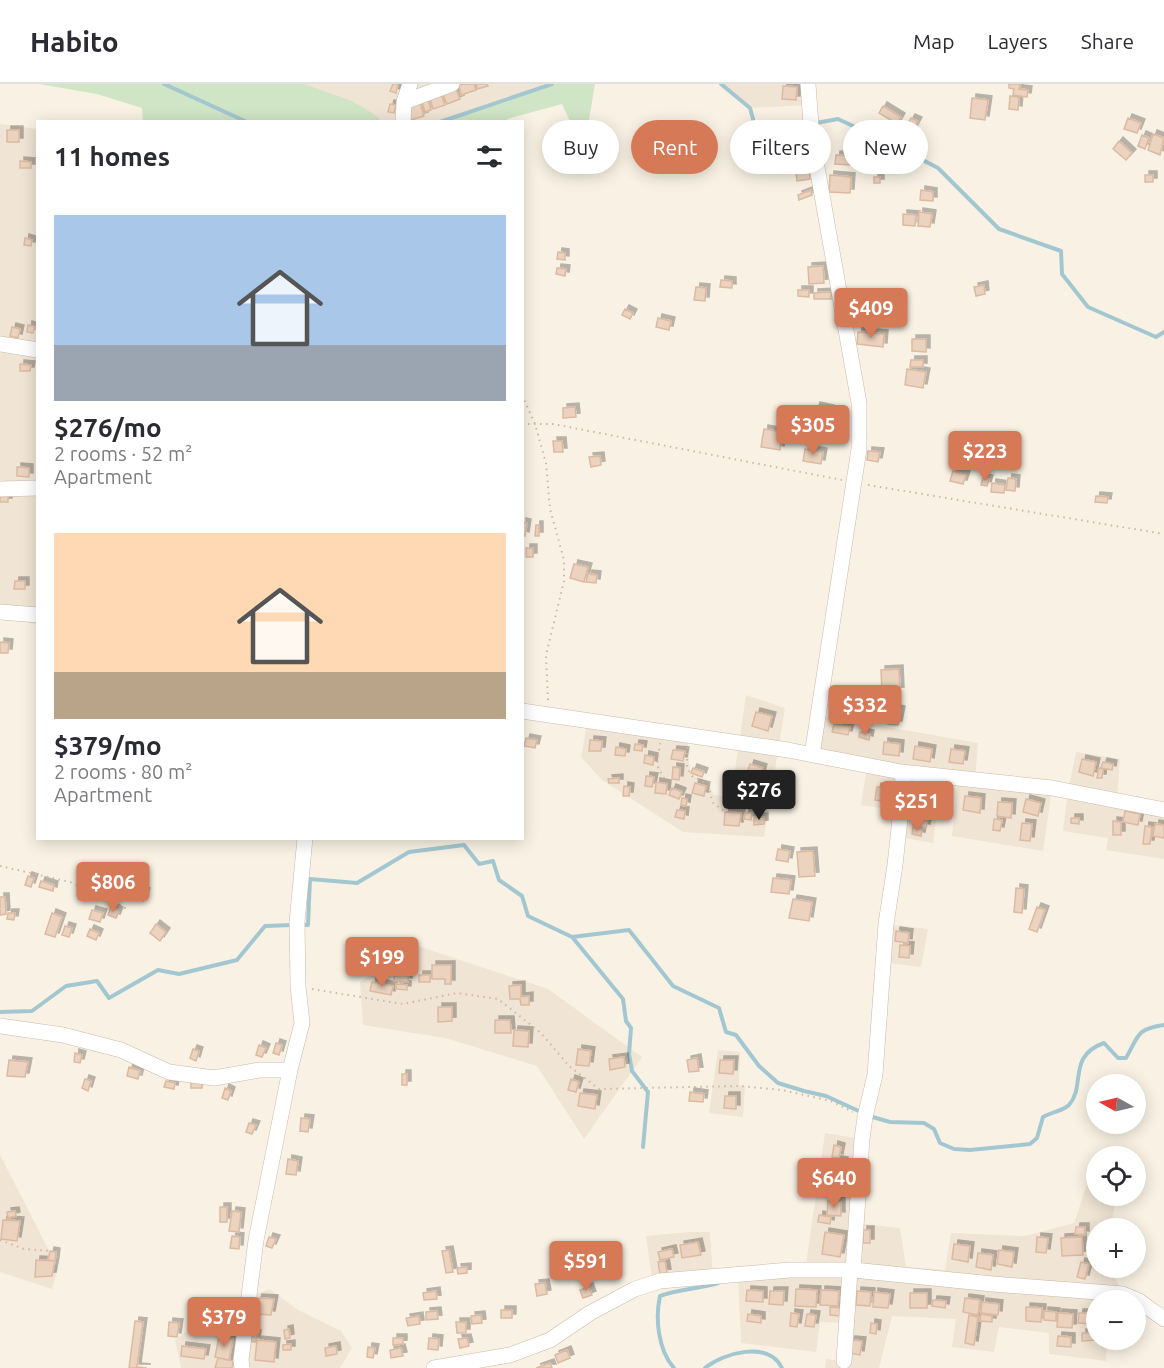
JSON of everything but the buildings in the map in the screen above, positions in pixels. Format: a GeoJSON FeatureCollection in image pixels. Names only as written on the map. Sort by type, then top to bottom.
{"type":"FeatureCollection","features":[{"type":"Feature","properties":{"kind":"street"},"geometry":{"type":"LineString","coordinates":[[403,120],[404,102],[410,84]]}},
{"type":"Feature","properties":{"kind":"street"},"geometry":{"type":"LineString","coordinates":[[404,102],[453,84]]}},
{"type":"Feature","properties":{"kind":"street"},"geometry":{"type":"LineString","coordinates":[[808,84],[812,139],[859,402],[859,450],[812,755]]}},
{"type":"Feature","properties":{"kind":"street"},"geometry":{"type":"LineString","coordinates":[[0,344],[36,350]]}},
{"type":"Feature","properties":{"kind":"street"},"geometry":{"type":"LineString","coordinates":[[0,489],[36,488]]}},
{"type":"Feature","properties":{"kind":"street"},"geometry":{"type":"LineString","coordinates":[[0,612],[36,615]]}},
{"type":"Feature","properties":{"kind":"street"},"geometry":{"type":"LineString","coordinates":[[524,711],[812,755],[901,772],[1052,788],[1164,810]]}},
{"type":"Feature","properties":{"kind":"street"},"geometry":{"type":"LineString","coordinates":[[844,1361],[865,1117],[875,1075],[886,924],[902,800],[901,772]]}},
{"type":"Feature","properties":{"kind":"street"},"geometry":{"type":"LineString","coordinates":[[242,1368],[241,1360],[256,1240],[290,1070],[302,1023],[298,986],[297,922],[305,840]]}},
{"type":"Feature","properties":{"kind":"street"},"geometry":{"type":"LineString","coordinates":[[0,1026],[63,1035],[111,1048],[169,1072],[214,1078],[259,1070],[290,1070]]}},
{"type":"Feature","properties":{"kind":"street"},"geometry":{"type":"LineString","coordinates":[[434,1368],[510,1354],[550,1340],[590,1313],[635,1289],[660,1281],[789,1270],[851,1270],[1123,1294],[1139,1301],[1164,1319]]}},
{"type":"Feature","properties":{"kind":"path"},"geometry":{"type":"LineString","coordinates":[[524,399],[535,424],[546,463],[550,509],[564,560],[564,581],[546,655],[549,715]]}},
{"type":"Feature","properties":{"kind":"path"},"geometry":{"type":"LineString","coordinates":[[661,731],[657,765],[667,784]]}},
{"type":"Feature","properties":{"kind":"path"},"geometry":{"type":"LineString","coordinates":[[687,735],[687,767],[692,776],[705,782],[710,789],[712,802],[725,812]]}},
{"type":"Feature","properties":{"kind":"path"},"geometry":{"type":"LineString","coordinates":[[0,866],[70,882],[103,895],[125,908],[119,911]]}},
{"type":"Feature","properties":{"kind":"path"},"geometry":{"type":"LineString","coordinates":[[298,986],[403,1004],[457,993],[498,999],[541,1033],[569,1066],[599,1089],[739,1086],[782,1090],[831,1101],[865,1117]]}},
{"type":"Feature","properties":{"kind":"path"},"geometry":{"type":"LineString","coordinates":[[0,1240],[24,1249],[50,1251]]}},
{"type":"Feature","properties":{"kind":"shaded area"},"geometry":{"type":"Polygon","coordinates":[[[304,84],[552,84],[446,120],[380,120],[377,116],[304,84]]]}},
{"type":"Feature","properties":{"kind":"shaded area"},"geometry":{"type":"Polygon","coordinates":[[[721,84],[808,84],[809,105],[750,108],[721,84]]]}},
{"type":"Feature","properties":{"kind":"shaded area"},"geometry":{"type":"Polygon","coordinates":[[[0,124],[36,129],[36,624],[0,618],[0,124]]]}},
{"type":"Feature","properties":{"kind":"shaded area"},"geometry":{"type":"Polygon","coordinates":[[[746,695],[785,708],[764,837],[683,832],[602,780],[581,757],[588,718],[687,731],[690,774],[707,781],[714,795],[731,797],[746,695]]]}},
{"type":"Feature","properties":{"kind":"shaded area"},"geometry":{"type":"Polygon","coordinates":[[[819,715],[978,743],[975,780],[1052,788],[1043,851],[952,836],[958,778],[902,773],[902,799],[938,805],[933,843],[898,837],[900,811],[861,805],[867,766],[812,755],[819,715]]]}},
{"type":"Feature","properties":{"kind":"shaded area"},"geometry":{"type":"Polygon","coordinates":[[[1076,752],[1120,759],[1117,800],[1164,810],[1164,859],[1106,850],[1108,838],[1063,831],[1076,752]]]}},
{"type":"Feature","properties":{"kind":"shaded area"},"geometry":{"type":"Polygon","coordinates":[[[886,924],[928,929],[921,967],[880,962],[886,924]]]}},
{"type":"Feature","properties":{"kind":"shaded area"},"geometry":{"type":"Polygon","coordinates":[[[415,945],[548,989],[642,1057],[584,1139],[537,1066],[445,1038],[363,1025],[360,982],[415,945]]]}},
{"type":"Feature","properties":{"kind":"shaded area"},"geometry":{"type":"Polygon","coordinates":[[[718,1050],[740,1052],[739,1085],[745,1086],[743,1117],[709,1113],[718,1050]]]}},
{"type":"Feature","properties":{"kind":"shaded area"},"geometry":{"type":"Polygon","coordinates":[[[825,1133],[862,1139],[856,1223],[900,1228],[906,1267],[945,1270],[951,1233],[1025,1236],[1074,1223],[1086,1187],[1086,1206],[1114,1206],[1113,1218],[1086,1218],[1086,1278],[1115,1278],[1121,1290],[1086,1290],[1086,1350],[1107,1350],[1106,1361],[1049,1354],[1049,1333],[999,1327],[994,1352],[952,1347],[956,1319],[892,1316],[879,1368],[825,1368],[826,1359],[844,1361],[846,1323],[820,1322],[816,1352],[741,1343],[738,1274],[806,1264],[825,1133]]]}},
{"type":"Feature","properties":{"kind":"shaded area"},"geometry":{"type":"Polygon","coordinates":[[[0,1155],[58,1268],[52,1289],[0,1272],[0,1155]]]}},
{"type":"Feature","properties":{"kind":"shaded area"},"geometry":{"type":"Polygon","coordinates":[[[710,1232],[713,1277],[653,1286],[646,1236],[710,1232]]]}},
{"type":"Feature","properties":{"kind":"shaded area"},"geometry":{"type":"Polygon","coordinates":[[[270,1289],[298,1310],[341,1331],[352,1348],[340,1368],[181,1368],[175,1340],[219,1307],[270,1289]]]}},
{"type":"Feature","properties":{"kind":"green space"},"geometry":{"type":"Polygon","coordinates":[[[39,84],[304,84],[352,101],[380,120],[143,120],[142,108],[97,94],[39,84]]]}},
{"type":"Feature","properties":{"kind":"green space"},"geometry":{"type":"Polygon","coordinates":[[[552,84],[595,84],[589,120],[569,120],[562,104],[508,120],[443,120],[552,84]]]}},
{"type":"Feature","properties":{"kind":"waterway"},"geometry":{"type":"LineString","coordinates":[[164,84],[243,120]]}},
{"type":"Feature","properties":{"kind":"waterway"},"geometry":{"type":"LineString","coordinates":[[446,120],[552,84]]}},
{"type":"Feature","properties":{"kind":"waterway"},"geometry":{"type":"LineString","coordinates":[[721,84],[750,108],[753,120]]}},
{"type":"Feature","properties":{"kind":"waterway"},"geometry":{"type":"LineString","coordinates":[[831,120],[838,119],[938,168],[999,229],[1061,251],[1062,274],[1088,307],[1156,337],[1164,332]]}},
{"type":"Feature","properties":{"kind":"waterway"},"geometry":{"type":"LineString","coordinates":[[300,925],[308,925],[310,879],[357,883],[409,852],[464,845],[479,864],[493,861],[499,880],[522,896],[528,916],[572,937],[629,930],[673,986],[719,1008],[726,1032],[736,1035],[759,1066],[778,1083],[826,1096],[863,1113]]}},
{"type":"Feature","properties":{"kind":"waterway"},"geometry":{"type":"LineString","coordinates":[[0,1012],[32,1011],[66,986],[97,981],[109,998],[158,970],[179,974],[237,960],[265,926],[293,925]]}},
{"type":"Feature","properties":{"kind":"waterway"},"geometry":{"type":"LineString","coordinates":[[573,938],[623,999],[626,1021],[631,1028],[629,1054],[632,1071],[648,1092],[643,1147]]}},
{"type":"Feature","properties":{"kind":"waterway"},"geometry":{"type":"LineString","coordinates":[[869,1116],[890,1122],[924,1123],[934,1129],[940,1143],[954,1149],[970,1150],[1030,1144],[1037,1138],[1043,1117],[1069,1105],[1074,1097],[1081,1063],[1085,1056],[1104,1043],[1118,1058],[1126,1058],[1143,1031],[1164,1025]]}},
{"type":"Feature","properties":{"kind":"waterway"},"geometry":{"type":"LineString","coordinates":[[674,1368],[664,1352],[659,1334],[660,1296],[718,1283]]}},
{"type":"Feature","properties":{"kind":"waterway"},"geometry":{"type":"LineString","coordinates":[[705,1368],[723,1358],[745,1352],[767,1354],[776,1359],[782,1368]]}}]}
